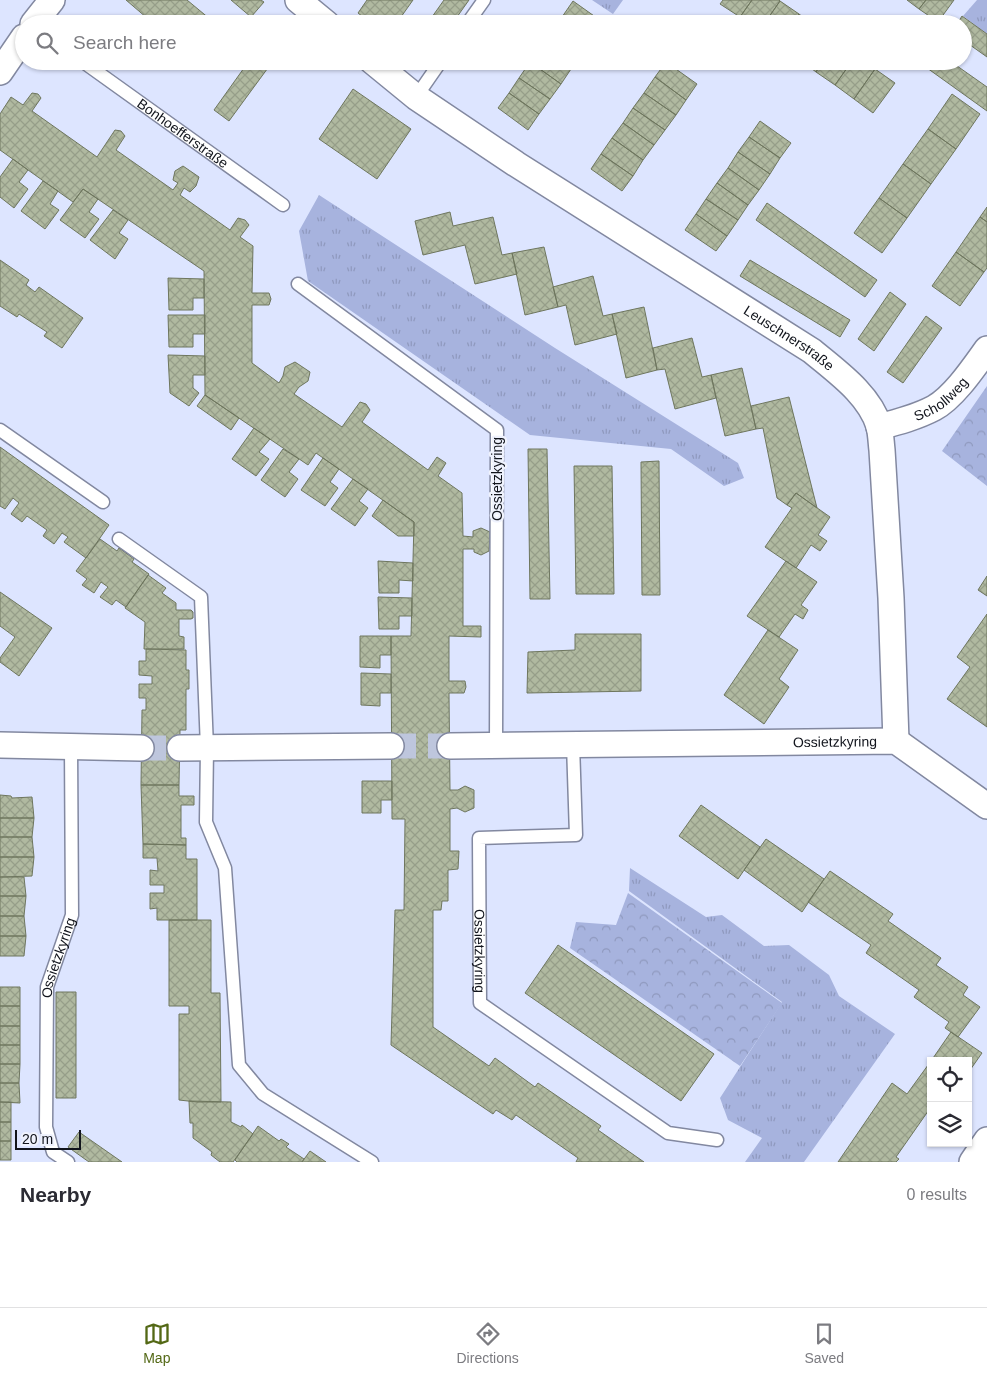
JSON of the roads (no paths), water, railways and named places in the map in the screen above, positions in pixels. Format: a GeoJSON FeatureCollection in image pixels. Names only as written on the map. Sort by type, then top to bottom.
{"type":"FeatureCollection","features":[{"type":"Feature","properties":{"kind":"street"},"geometry":{"type":"LineString","coordinates":[[40,15],[52,0]]}},
{"type":"Feature","properties":{"kind":"street"},"geometry":{"type":"LineString","coordinates":[[298,0],[316,15]]}},
{"type":"Feature","properties":{"kind":"street"},"geometry":{"type":"LineString","coordinates":[[0,72],[15,51]]}},
{"type":"Feature","properties":{"kind":"street","name":"Leuschnerstraße"},"geometry":{"type":"LineString","coordinates":[[383,70],[416,97],[516,164],[812,352],[850,384],[870,407],[879,427],[891,598],[896,742]]}},
{"type":"Feature","properties":{"kind":"street","name":"Schollweg"},"geometry":{"type":"LineString","coordinates":[[879,427],[908,420],[936,407],[965,380],[987,349]]}},
{"type":"Feature","properties":{"kind":"street","name":"Ossietzkyring"},"geometry":{"type":"LineString","coordinates":[[450,746],[896,742],[987,806]]}},
{"type":"Feature","properties":{"kind":"street"},"geometry":{"type":"LineString","coordinates":[[0,745],[142,748]]}},
{"type":"Feature","properties":{"kind":"street"},"geometry":{"type":"LineString","coordinates":[[180,748],[391,746]]}},
{"type":"Feature","properties":{"kind":"street"},"geometry":{"type":"LineString","coordinates":[[972,1162],[987,1140]]}},
{"type":"Feature","properties":{"kind":"lane"},"geometry":{"type":"LineString","coordinates":[[473,15],[484,0]]}},
{"type":"Feature","properties":{"kind":"lane","name":"Bonhoefferstraße"},"geometry":{"type":"LineString","coordinates":[[95,70],[283,205]]}},
{"type":"Feature","properties":{"kind":"lane"},"geometry":{"type":"LineString","coordinates":[[416,97],[435,70]]}},
{"type":"Feature","properties":{"kind":"lane","name":"Ossietzkyring"},"geometry":{"type":"LineString","coordinates":[[298,284],[498,430],[496,745]]}},
{"type":"Feature","properties":{"kind":"lane"},"geometry":{"type":"LineString","coordinates":[[0,430],[103,502]]}},
{"type":"Feature","properties":{"kind":"lane"},"geometry":{"type":"LineString","coordinates":[[119,539],[201,597],[207,748],[206,822],[225,868],[239,1065],[263,1094],[372,1162]]}},
{"type":"Feature","properties":{"kind":"lane","name":"Ossietzkyring"},"geometry":{"type":"LineString","coordinates":[[573,744],[576,835],[479,838],[480,1003],[668,1133],[717,1140]]}},
{"type":"Feature","properties":{"kind":"lane","name":"Ossietzkyring"},"geometry":{"type":"LineString","coordinates":[[68,1162],[53,1152],[46,1127],[47,987],[72,915],[71,746]]}},
{"type":"Feature","properties":{"kind":"tunnel"},"geometry":{"type":"LineString","coordinates":[[391,746],[450,746]]}},
{"type":"Feature","properties":{"kind":"tunnel"},"geometry":{"type":"LineString","coordinates":[[141,748],[180,748]]}}]}
